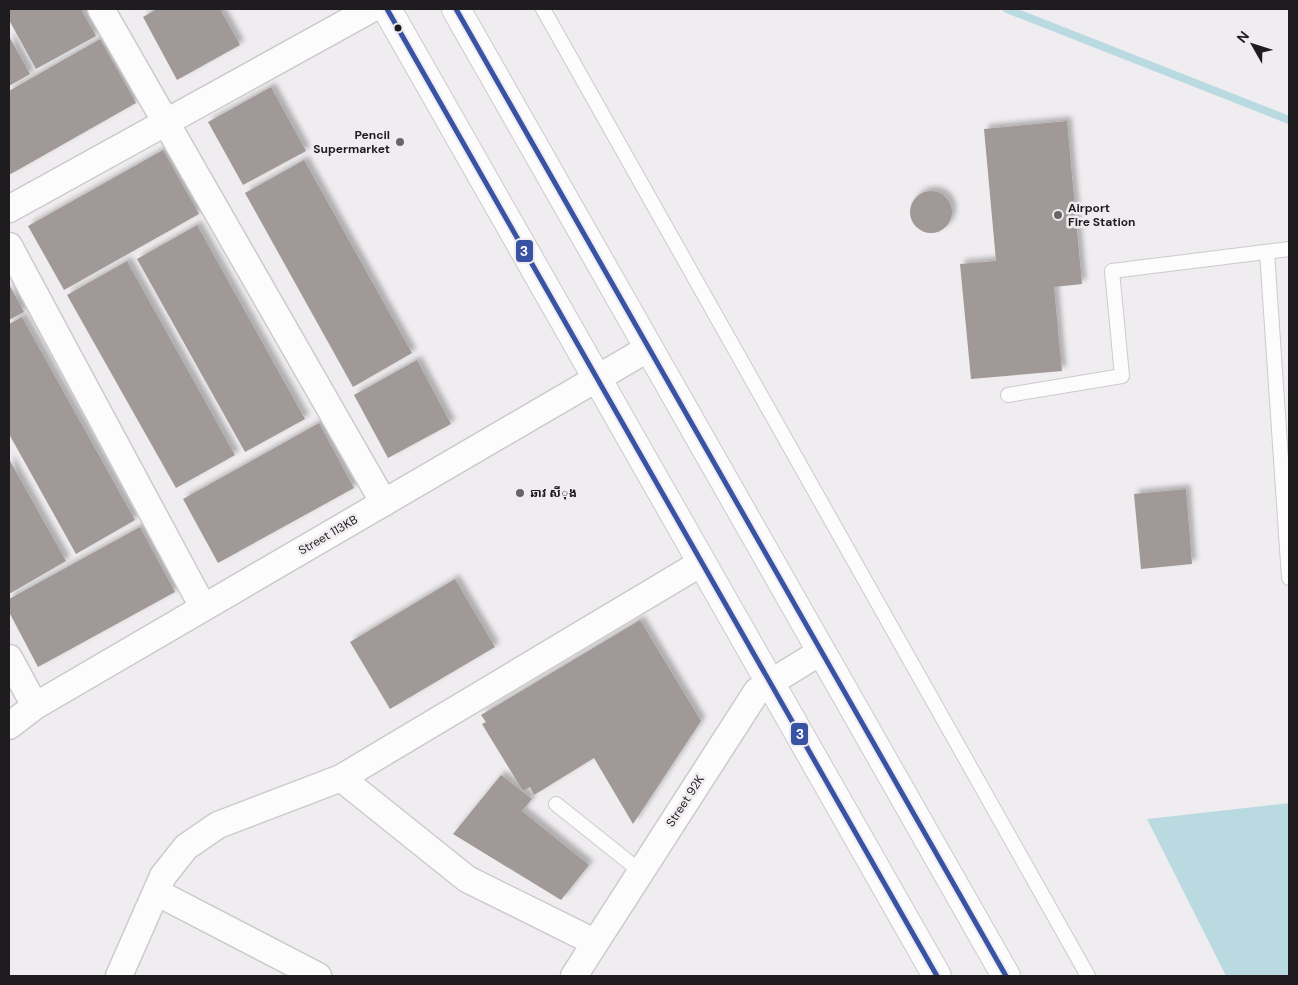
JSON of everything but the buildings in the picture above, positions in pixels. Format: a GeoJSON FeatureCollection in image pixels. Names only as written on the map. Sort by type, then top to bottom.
{"type":"FeatureCollection","features":[{"type":"Feature","properties":{"kind":"highway"},"geometry":{"type":"LineString","coordinates":[[387,9],[937,976]]}},
{"type":"Feature","properties":{"kind":"highway"},"geometry":{"type":"LineString","coordinates":[[456,9],[1006,976]]}},
{"type":"Feature","properties":{"kind":"street"},"geometry":{"type":"LineString","coordinates":[[101,9],[384,503]]}},
{"type":"Feature","properties":{"kind":"street"},"geometry":{"type":"LineString","coordinates":[[9,209],[372,9]]}},
{"type":"Feature","properties":{"kind":"street"},"geometry":{"type":"LineString","coordinates":[[9,246],[203,607]]}},
{"type":"Feature","properties":{"kind":"street","name":"Street 113KB"},"geometry":{"type":"LineString","coordinates":[[9,726],[35,706],[649,348]]}},
{"type":"Feature","properties":{"kind":"street"},"geometry":{"type":"LineString","coordinates":[[119,976],[163,876],[186,847],[218,825],[341,778],[701,563]]}},
{"type":"Feature","properties":{"kind":"street","name":"Street 92K"},"geometry":{"type":"LineString","coordinates":[[574,976],[594,942],[758,691],[822,651]]}},
{"type":"Feature","properties":{"kind":"street"},"geometry":{"type":"LineString","coordinates":[[9,658],[35,706]]}},
{"type":"Feature","properties":{"kind":"street"},"geometry":{"type":"LineString","coordinates":[[341,778],[467,879],[594,942]]}},
{"type":"Feature","properties":{"kind":"street"},"geometry":{"type":"LineString","coordinates":[[156,892],[318,976]]}},
{"type":"Feature","properties":{"kind":"lane"},"geometry":{"type":"LineString","coordinates":[[543,9],[1088,976]]}},
{"type":"Feature","properties":{"kind":"lane"},"geometry":{"type":"LineString","coordinates":[[1008,395],[1122,376],[1112,271],[1289,249]]}},
{"type":"Feature","properties":{"kind":"lane"},"geometry":{"type":"LineString","coordinates":[[1267,252],[1289,578]]}},
{"type":"Feature","properties":{"kind":"lane"},"geometry":{"type":"LineString","coordinates":[[556,804],[640,871]]}},
{"type":"Feature","properties":{"kind":"water"},"geometry":{"type":"Polygon","coordinates":[[[1289,803],[1289,976],[1226,976],[1147,819],[1289,803]]]}},
{"type":"Feature","properties":{"kind":"waterway"},"geometry":{"type":"LineString","coordinates":[[1007,9],[1289,120]]}},
{"type":"Feature","properties":{"kind":"transit line","name":"3"},"geometry":{"type":"LineString","coordinates":[[387,9],[937,976]]}},
{"type":"Feature","properties":{"kind":"transit line","name":"3"},"geometry":{"type":"LineString","coordinates":[[456,9],[1006,976]]}},
{"type":"Feature","properties":{"kind":"place","name":"Pencil Supermarket"},"geometry":{"type":"Point","coordinates":[400,142]}},
{"type":"Feature","properties":{"kind":"place","name":"Airport Fire Station"},"geometry":{"type":"Point","coordinates":[1058,215]}},
{"type":"Feature","properties":{"kind":"place","name":"ឆាវ សីុង"},"geometry":{"type":"Point","coordinates":[520,493]}}]}
